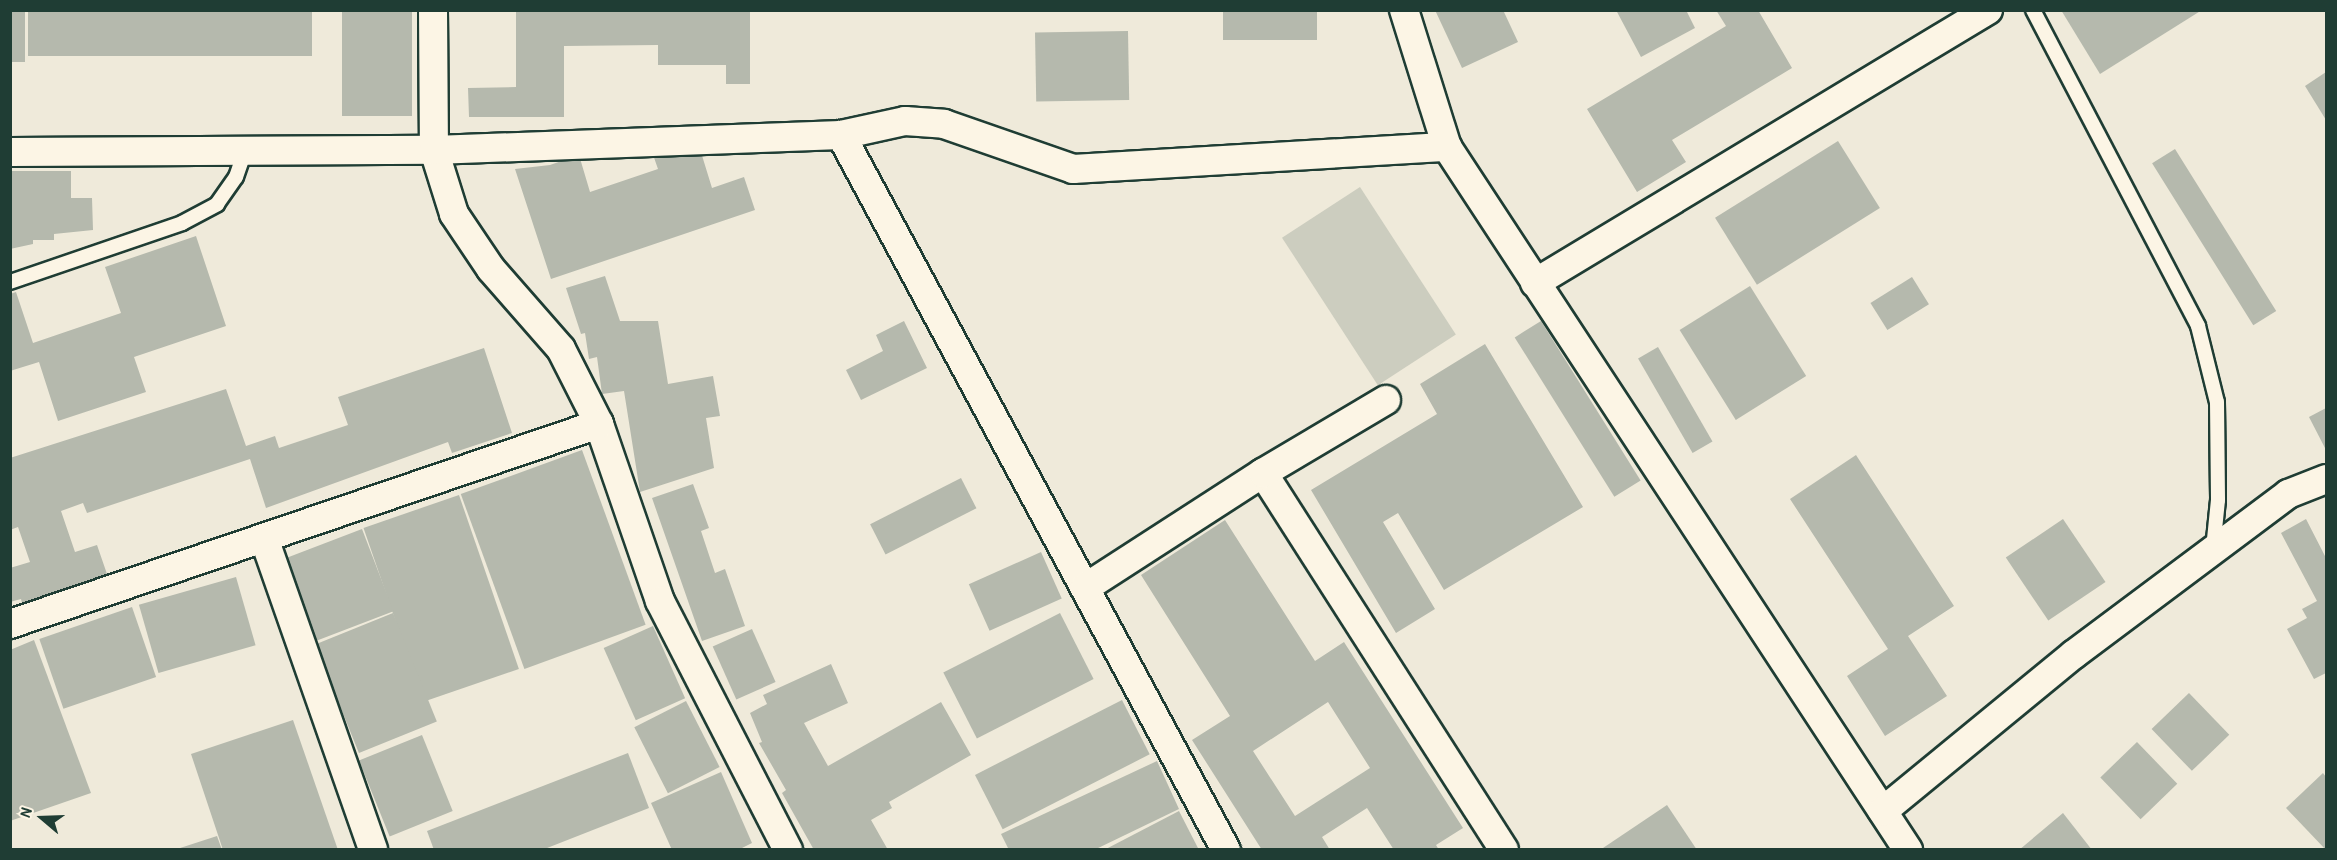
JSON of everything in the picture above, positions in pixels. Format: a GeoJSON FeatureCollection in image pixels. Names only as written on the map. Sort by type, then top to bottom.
{"type":"FeatureCollection","features":[{"type":"Feature","properties":{"kind":"street"},"geometry":{"type":"LineString","coordinates":[[433,10],[434,150],[454,214],[491,270],[561,349],[599,424],[660,601],[788,849]]}},
{"type":"Feature","properties":{"kind":"street"},"geometry":{"type":"LineString","coordinates":[[1404,10],[1447,147],[1908,849]]}},
{"type":"Feature","properties":{"kind":"street"},"geometry":{"type":"LineString","coordinates":[[1535,283],[1976,18]]}},
{"type":"Feature","properties":{"kind":"street"},"geometry":{"type":"LineString","coordinates":[[10,152],[434,150],[841,135],[905,121],[944,124],[1073,169],[1447,147]]}},
{"type":"Feature","properties":{"kind":"street"},"geometry":{"type":"LineString","coordinates":[[841,135],[1226,849]]}},
{"type":"Feature","properties":{"kind":"street"},"geometry":{"type":"LineString","coordinates":[[1085,588],[1263,472],[1386,400]]}},
{"type":"Feature","properties":{"kind":"street"},"geometry":{"type":"LineString","coordinates":[[10,624],[599,424]]}},
{"type":"Feature","properties":{"kind":"street"},"geometry":{"type":"LineString","coordinates":[[1263,472],[1504,849]]}},
{"type":"Feature","properties":{"kind":"street"},"geometry":{"type":"LineString","coordinates":[[1883,811],[2073,655],[2289,494],[2326,479]]}},
{"type":"Feature","properties":{"kind":"street"},"geometry":{"type":"LineString","coordinates":[[264,538],[373,849]]}},
{"type":"Feature","properties":{"kind":"lane"},"geometry":{"type":"LineString","coordinates":[[2033,10],[2198,326],[2217,402],[2218,500],[2213,551]]}},
{"type":"Feature","properties":{"kind":"lane"},"geometry":{"type":"LineString","coordinates":[[10,282],[182,223],[217,204],[236,177],[245,151]]}},
{"type":"Feature","properties":{"kind":"shaded area"},"geometry":{"type":"Polygon","coordinates":[[[1360,187],[1456,335],[1378,385],[1282,238],[1360,187]]]}},
{"type":"Feature","properties":{"kind":"building"},"geometry":{"type":"Polygon","coordinates":[[[10,10],[25,10],[25,62],[10,62],[10,10]]]}},
{"type":"Feature","properties":{"kind":"building"},"geometry":{"type":"Polygon","coordinates":[[[28,10],[312,10],[312,56],[28,56],[28,10]]]}},
{"type":"Feature","properties":{"kind":"building"},"geometry":{"type":"Polygon","coordinates":[[[342,10],[412,10],[412,116],[342,116],[342,10]]]}},
{"type":"Feature","properties":{"kind":"building"},"geometry":{"type":"Polygon","coordinates":[[[516,10],[750,10],[750,84],[726,84],[726,65],[658,65],[658,45],[564,46],[564,117],[469,117],[468,88],[516,87],[516,10]]]}},
{"type":"Feature","properties":{"kind":"building"},"geometry":{"type":"Polygon","coordinates":[[[1223,10],[1317,10],[1317,40],[1223,40],[1223,10]]]}},
{"type":"Feature","properties":{"kind":"building"},"geometry":{"type":"Polygon","coordinates":[[[1435,10],[1503,10],[1518,42],[1462,68],[1435,10]]]}},
{"type":"Feature","properties":{"kind":"building"},"geometry":{"type":"Polygon","coordinates":[[[1616,10],[1686,10],[1695,28],[1641,57],[1616,10]]]}},
{"type":"Feature","properties":{"kind":"building"},"geometry":{"type":"Polygon","coordinates":[[[1716,10],[1758,10],[1792,68],[1672,140],[1686,162],[1637,192],[1587,109],[1726,26],[1716,10]]]}},
{"type":"Feature","properties":{"kind":"building"},"geometry":{"type":"Polygon","coordinates":[[[2061,10],[2202,10],[2100,74],[2061,10]]]}},
{"type":"Feature","properties":{"kind":"building"},"geometry":{"type":"Polygon","coordinates":[[[1128,31],[1129,100],[1036,102],[1035,33],[1128,31]]]}},
{"type":"Feature","properties":{"kind":"building"},"geometry":{"type":"Polygon","coordinates":[[[2326,72],[2326,120],[2305,86],[2326,72]]]}},
{"type":"Feature","properties":{"kind":"building"},"geometry":{"type":"Polygon","coordinates":[[[1838,141],[1880,208],[1757,285],[1715,218],[1838,141]]]}},
{"type":"Feature","properties":{"kind":"building"},"geometry":{"type":"Polygon","coordinates":[[[651,149],[700,149],[712,188],[744,177],[755,210],[551,279],[515,169],[550,165],[579,155],[590,192],[658,169],[651,149]]]}},
{"type":"Feature","properties":{"kind":"building"},"geometry":{"type":"Polygon","coordinates":[[[2175,149],[2276,311],[2253,325],[2152,163],[2175,149]]]}},
{"type":"Feature","properties":{"kind":"building"},"geometry":{"type":"Polygon","coordinates":[[[10,171],[71,171],[71,198],[92,198],[93,230],[54,234],[54,240],[33,240],[33,244],[10,249],[10,171]]]}},
{"type":"Feature","properties":{"kind":"building"},"geometry":{"type":"Polygon","coordinates":[[[196,236],[226,326],[134,357],[146,392],[58,421],[39,362],[10,371],[10,294],[16,292],[33,343],[121,313],[105,267],[196,236]]]}},
{"type":"Feature","properties":{"kind":"building"},"geometry":{"type":"Polygon","coordinates":[[[605,276],[620,321],[658,321],[668,384],[713,376],[720,416],[706,418],[714,468],[640,492],[624,391],[602,394],[597,357],[589,359],[585,333],[581,334],[566,288],[605,276]]]}},
{"type":"Feature","properties":{"kind":"building"},"geometry":{"type":"Polygon","coordinates":[[[1912,277],[1929,304],[1887,330],[1870,303],[1912,277]]]}},
{"type":"Feature","properties":{"kind":"building"},"geometry":{"type":"Polygon","coordinates":[[[1750,286],[1806,376],[1736,420],[1680,330],[1750,286]]]}},
{"type":"Feature","properties":{"kind":"building"},"geometry":{"type":"Polygon","coordinates":[[[904,321],[927,368],[861,400],[846,370],[883,351],[876,335],[904,321]]]}},
{"type":"Feature","properties":{"kind":"building"},"geometry":{"type":"Polygon","coordinates":[[[1541,321],[1641,480],[1614,497],[1515,337],[1541,321]]]}},
{"type":"Feature","properties":{"kind":"building"},"geometry":{"type":"Polygon","coordinates":[[[1485,344],[1583,507],[1444,590],[1398,513],[1383,522],[1435,609],[1396,633],[1311,490],[1437,414],[1420,384],[1485,344]]]}},
{"type":"Feature","properties":{"kind":"building"},"geometry":{"type":"Polygon","coordinates":[[[1658,347],[1712,441],[1693,453],[1638,358],[1658,347]]]}},
{"type":"Feature","properties":{"kind":"building"},"geometry":{"type":"Polygon","coordinates":[[[484,348],[512,433],[452,453],[448,442],[266,508],[250,459],[87,513],[83,503],[61,511],[75,552],[97,545],[107,574],[22,603],[21,599],[10,602],[10,568],[30,562],[18,527],[10,530],[10,458],[226,389],[246,446],[275,436],[279,448],[348,425],[338,397],[484,348]]]}},
{"type":"Feature","properties":{"kind":"building"},"geometry":{"type":"Polygon","coordinates":[[[2326,408],[2326,450],[2309,417],[2326,408]]]}},
{"type":"Feature","properties":{"kind":"building"},"geometry":{"type":"Polygon","coordinates":[[[582,450],[646,625],[524,669],[461,494],[582,450]]]}},
{"type":"Feature","properties":{"kind":"building"},"geometry":{"type":"Polygon","coordinates":[[[1856,455],[1954,606],[1908,636],[1947,696],[1885,736],[1847,676],[1888,649],[1790,499],[1856,455]]]}},
{"type":"Feature","properties":{"kind":"building"},"geometry":{"type":"Polygon","coordinates":[[[961,478],[976,508],[886,555],[870,524],[961,478]]]}},
{"type":"Feature","properties":{"kind":"building"},"geometry":{"type":"Polygon","coordinates":[[[693,484],[709,528],[701,531],[715,573],[725,569],[745,626],[702,641],[652,498],[693,484]]]}},
{"type":"Feature","properties":{"kind":"building"},"geometry":{"type":"Polygon","coordinates":[[[459,495],[519,669],[423,702],[364,528],[459,495]]]}},
{"type":"Feature","properties":{"kind":"building"},"geometry":{"type":"Polygon","coordinates":[[[2063,519],[2105,582],[2048,621],[2006,558],[2063,519]]]}},
{"type":"Feature","properties":{"kind":"building"},"geometry":{"type":"Polygon","coordinates":[[[2306,519],[2326,558],[2326,673],[2314,679],[2287,629],[2307,618],[2302,609],[2317,601],[2281,533],[2306,519]]]}},
{"type":"Feature","properties":{"kind":"building"},"geometry":{"type":"Polygon","coordinates":[[[1225,520],[1315,661],[1344,642],[1463,828],[1436,845],[1439,850],[1394,850],[1367,808],[1322,837],[1330,850],[1262,850],[1192,740],[1230,716],[1141,575],[1225,520]],[[1328,702],[1253,751],[1295,816],[1370,768],[1328,702]]]}},
{"type":"Feature","properties":{"kind":"building"},"geometry":{"type":"Polygon","coordinates":[[[362,529],[394,611],[315,641],[284,559],[362,529]]]}},
{"type":"Feature","properties":{"kind":"building"},"geometry":{"type":"Polygon","coordinates":[[[1041,552],[1062,599],[990,631],[969,584],[1041,552]]]}},
{"type":"Feature","properties":{"kind":"building"},"geometry":{"type":"Polygon","coordinates":[[[236,577],[256,645],[158,673],[139,605],[236,577]]]}},
{"type":"Feature","properties":{"kind":"building"},"geometry":{"type":"Polygon","coordinates":[[[132,607],[156,677],[63,709],[39,639],[132,607]]]}},
{"type":"Feature","properties":{"kind":"building"},"geometry":{"type":"Polygon","coordinates":[[[393,613],[437,721],[359,753],[315,644],[393,613]]]}},
{"type":"Feature","properties":{"kind":"building"},"geometry":{"type":"Polygon","coordinates":[[[1060,613],[1094,679],[977,738],[943,672],[1060,613]]]}},
{"type":"Feature","properties":{"kind":"building"},"geometry":{"type":"Polygon","coordinates":[[[653,626],[685,698],[636,720],[604,648],[653,626]]]}},
{"type":"Feature","properties":{"kind":"building"},"geometry":{"type":"Polygon","coordinates":[[[752,629],[776,682],[736,699],[713,646],[752,629]]]}},
{"type":"Feature","properties":{"kind":"building"},"geometry":{"type":"Polygon","coordinates":[[[34,640],[91,793],[10,821],[10,650],[34,640]]]}},
{"type":"Feature","properties":{"kind":"building"},"geometry":{"type":"Polygon","coordinates":[[[831,664],[848,703],[804,723],[828,766],[941,702],[971,755],[889,802],[892,808],[871,820],[888,850],[814,850],[782,793],[786,790],[759,743],[762,742],[750,713],[767,704],[763,695],[831,664]]]}},
{"type":"Feature","properties":{"kind":"building"},"geometry":{"type":"Polygon","coordinates":[[[2189,693],[2229,735],[2192,771],[2152,729],[2189,693]]]}},
{"type":"Feature","properties":{"kind":"building"},"geometry":{"type":"Polygon","coordinates":[[[1122,700],[1150,754],[1003,829],[975,775],[1122,700]]]}},
{"type":"Feature","properties":{"kind":"building"},"geometry":{"type":"Polygon","coordinates":[[[686,701],[720,767],[668,793],[634,727],[686,701]]]}},
{"type":"Feature","properties":{"kind":"building"},"geometry":{"type":"Polygon","coordinates":[[[293,720],[338,850],[223,850],[191,754],[293,720]]]}},
{"type":"Feature","properties":{"kind":"building"},"geometry":{"type":"Polygon","coordinates":[[[422,735],[453,811],[390,837],[359,760],[422,735]]]}},
{"type":"Feature","properties":{"kind":"building"},"geometry":{"type":"Polygon","coordinates":[[[2137,742],[2177,784],[2141,819],[2100,777],[2137,742]]]}},
{"type":"Feature","properties":{"kind":"building"},"geometry":{"type":"Polygon","coordinates":[[[628,753],[649,808],[542,850],[434,850],[427,831],[628,753]]]}},
{"type":"Feature","properties":{"kind":"building"},"geometry":{"type":"Polygon","coordinates":[[[1157,761],[1179,809],[1094,850],[1009,850],[1001,834],[1157,761]]]}},
{"type":"Feature","properties":{"kind":"building"},"geometry":{"type":"Polygon","coordinates":[[[721,772],[752,843],[738,850],[672,850],[651,803],[721,772]]]}},
{"type":"Feature","properties":{"kind":"building"},"geometry":{"type":"Polygon","coordinates":[[[2323,773],[2326,777],[2326,850],[2286,808],[2323,773]]]}},
{"type":"Feature","properties":{"kind":"building"},"geometry":{"type":"Polygon","coordinates":[[[1667,805],[1697,850],[1600,850],[1667,805]]]}},
{"type":"Feature","properties":{"kind":"building"},"geometry":{"type":"Polygon","coordinates":[[[1179,811],[1199,850],[1104,850],[1179,811]]]}},
{"type":"Feature","properties":{"kind":"building"},"geometry":{"type":"Polygon","coordinates":[[[2063,813],[2092,850],[2019,850],[2063,813]]]}},
{"type":"Feature","properties":{"kind":"building"},"geometry":{"type":"Polygon","coordinates":[[[217,836],[222,850],[177,850],[177,849],[217,836]]]}}]}
